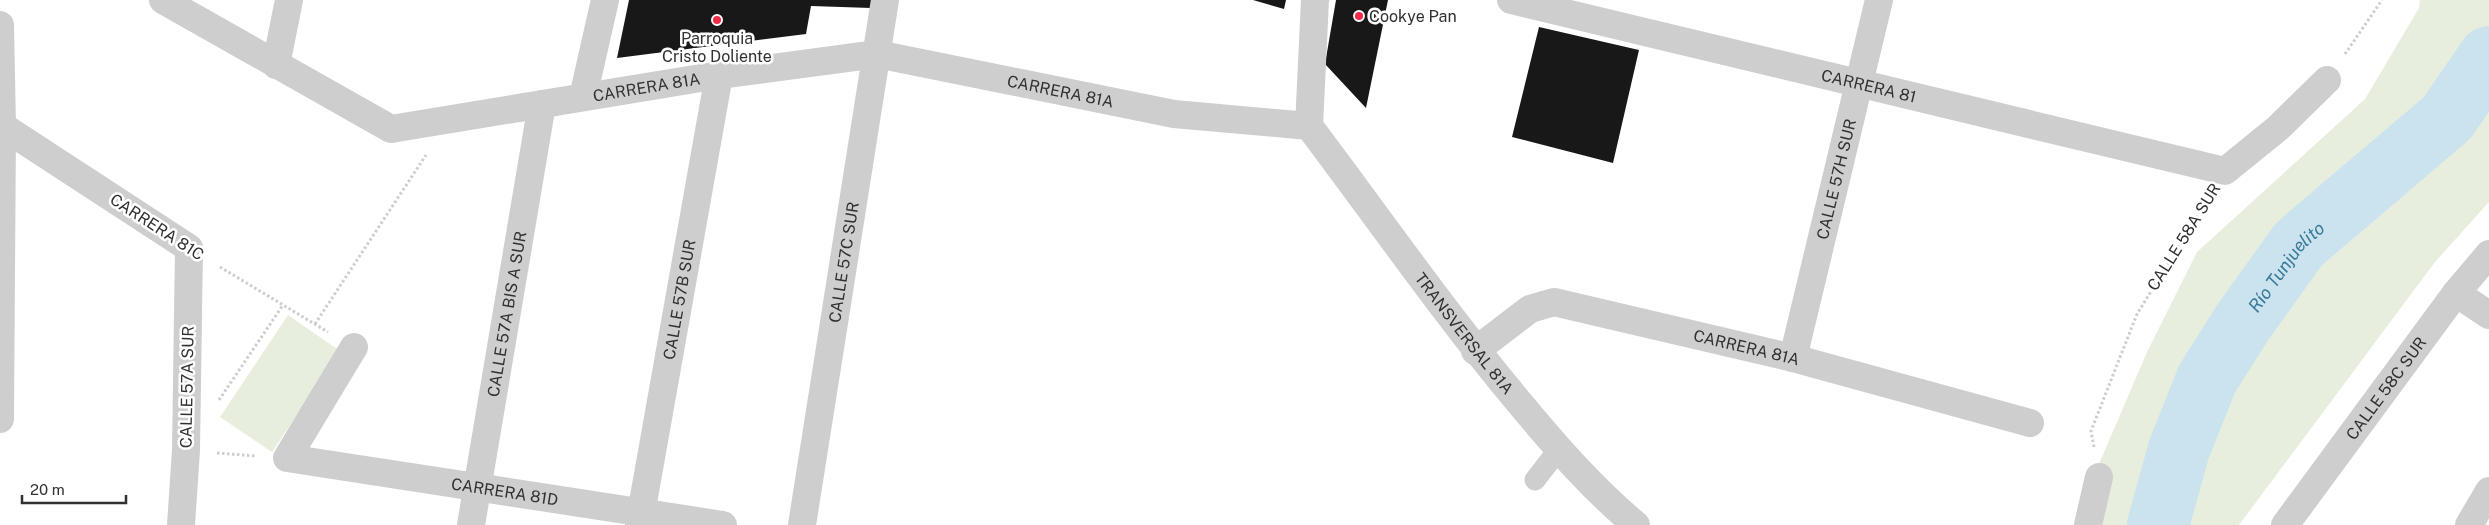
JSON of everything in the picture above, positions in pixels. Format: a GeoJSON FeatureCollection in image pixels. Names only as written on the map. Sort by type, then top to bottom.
{"type":"FeatureCollection","features":[{"type":"Feature","properties":{"kind":"street","name":"CARRERA 81A"},"geometry":{"type":"LineString","coordinates":[[163,0],[390,129],[719,75],[877,54],[1174,114],[1309,126]]}},
{"type":"Feature","properties":{"kind":"street"},"geometry":{"type":"LineString","coordinates":[[276,65],[289,0]]}},
{"type":"Feature","properties":{"kind":"street"},"geometry":{"type":"LineString","coordinates":[[583,97],[605,0]]}},
{"type":"Feature","properties":{"kind":"street","name":"CALLE 57C SUR"},"geometry":{"type":"LineString","coordinates":[[802,525],[885,0]]}},
{"type":"Feature","properties":{"kind":"street"},"geometry":{"type":"LineString","coordinates":[[1309,126],[1315,0]]}},
{"type":"Feature","properties":{"kind":"street","name":"CARRERA 81"},"geometry":{"type":"LineString","coordinates":[[1511,0],[2225,171]]}},
{"type":"Feature","properties":{"kind":"street","name":"CALLE 57H SUR"},"geometry":{"type":"LineString","coordinates":[[1793,358],[1879,0]]}},
{"type":"Feature","properties":{"kind":"street"},"geometry":{"type":"LineString","coordinates":[[0,25],[2,126],[0,419]]}},
{"type":"Feature","properties":{"kind":"street","name":"CALLE 57B SUR"},"geometry":{"type":"LineString","coordinates":[[640,518],[719,75]]}},
{"type":"Feature","properties":{"kind":"street","name":"CALLE 58A SUR"},"geometry":{"type":"LineString","coordinates":[[2225,171],[2278,128],[2327,80]]}},
{"type":"Feature","properties":{"kind":"street","name":"CALLE 57A BIS A SUR"},"geometry":{"type":"LineString","coordinates":[[471,525],[542,104]]}},
{"type":"Feature","properties":{"kind":"street","name":"CARRERA 81C"},"geometry":{"type":"LineString","coordinates":[[2,126],[189,248]]}},
{"type":"Feature","properties":{"kind":"street","name":"TRANSVERSAL 81A"},"geometry":{"type":"LineString","coordinates":[[1309,126],[1475,350],[1559,450],[1615,507],[1636,525]]}},
{"type":"Feature","properties":{"kind":"street","name":"CALLE 57A SUR"},"geometry":{"type":"LineString","coordinates":[[181,525],[186,450],[189,248]]}},
{"type":"Feature","properties":{"kind":"street","name":"CALLE 58C SUR"},"geometry":{"type":"LineString","coordinates":[[2285,525],[2456,293],[2489,254]]}},
{"type":"Feature","properties":{"kind":"street"},"geometry":{"type":"LineString","coordinates":[[2456,293],[2489,315]]}},
{"type":"Feature","properties":{"kind":"street","name":"CARRERA 81A"},"geometry":{"type":"LineString","coordinates":[[1475,350],[1530,309],[1554,302],[1793,358],[2030,423]]}},
{"type":"Feature","properties":{"kind":"street"},"geometry":{"type":"LineString","coordinates":[[286,458],[354,348]]}},
{"type":"Feature","properties":{"kind":"street","name":"CARRERA 81D"},"geometry":{"type":"LineString","coordinates":[[286,458],[478,486],[640,518],[723,525]]}},
{"type":"Feature","properties":{"kind":"street"},"geometry":{"type":"LineString","coordinates":[[2088,525],[2099,477]]}},
{"type":"Feature","properties":{"kind":"street"},"geometry":{"type":"LineString","coordinates":[[2469,525],[2489,491]]}},
{"type":"Feature","properties":{"kind":"lane"},"geometry":{"type":"LineString","coordinates":[[1535,480],[1559,450]]}},
{"type":"Feature","properties":{"kind":"path"},"geometry":{"type":"LineString","coordinates":[[2327,80],[2382,0]]}},
{"type":"Feature","properties":{"kind":"path","name":"CARRERA 81C"},"geometry":{"type":"LineString","coordinates":[[189,248],[315,324],[450,119]]}},
{"type":"Feature","properties":{"kind":"path","name":"CALLE 58A SUR"},"geometry":{"type":"LineString","coordinates":[[2099,477],[2092,431],[2137,314],[2225,171]]}},
{"type":"Feature","properties":{"kind":"path"},"geometry":{"type":"LineString","coordinates":[[218,402],[283,304]]}},
{"type":"Feature","properties":{"kind":"path"},"geometry":{"type":"LineString","coordinates":[[186,450],[286,458]]}},
{"type":"Feature","properties":{"kind":"green space"},"geometry":{"type":"Polygon","coordinates":[[[2420,0],[2489,0],[2489,202],[2435,262],[2239,525],[2078,525],[2093,478],[2147,352],[2197,252],[2365,99],[2419,8],[2420,0]]]}},
{"type":"Feature","properties":{"kind":"green space"},"geometry":{"type":"Polygon","coordinates":[[[288,315],[340,351],[272,452],[220,417],[288,315]]]}},
{"type":"Feature","properties":{"kind":"building","name":"Parroquia Cristo Doliente"},"geometry":{"type":"Polygon","coordinates":[[[629,0],[872,0],[871,8],[811,6],[806,34],[617,58],[629,0]]]}},
{"type":"Feature","properties":{"kind":"building"},"geometry":{"type":"Polygon","coordinates":[[[1253,0],[1286,0],[1284,9],[1253,0]]]}},
{"type":"Feature","properties":{"kind":"building"},"geometry":{"type":"Polygon","coordinates":[[[1336,0],[1388,0],[1366,108],[1325,64],[1336,0]]]}},
{"type":"Feature","properties":{"kind":"building"},"geometry":{"type":"Polygon","coordinates":[[[1539,27],[1639,50],[1613,163],[1512,137],[1539,27]]]}},
{"type":"Feature","properties":{"kind":"waterway","name":"Río Tunjuelito"},"geometry":{"type":"LineString","coordinates":[[2158,525],[2179,449],[2207,379],[2243,322],[2299,244],[2447,118],[2489,57]]}},
{"type":"Feature","properties":{"kind":"place","name":"Cookye Pan"},"geometry":{"type":"Point","coordinates":[1359,16]}},
{"type":"Feature","properties":{"kind":"place","name":"Parroquia Cristo Doliente"},"geometry":{"type":"Point","coordinates":[717,20]}}]}
